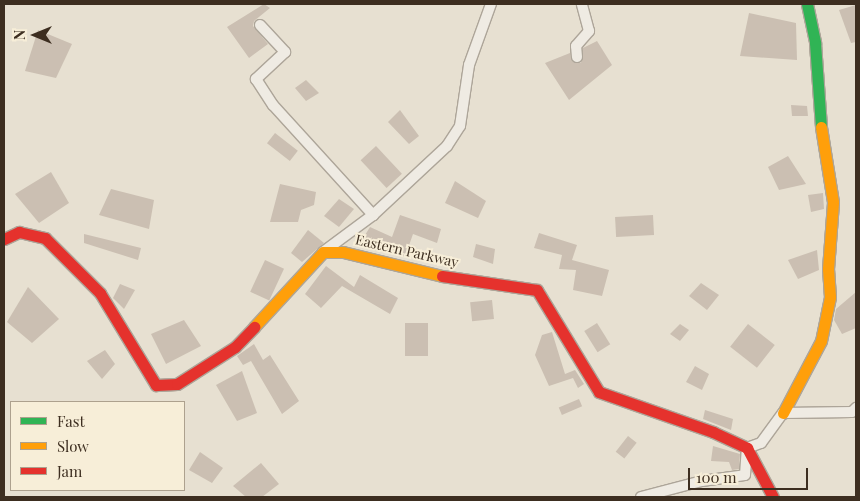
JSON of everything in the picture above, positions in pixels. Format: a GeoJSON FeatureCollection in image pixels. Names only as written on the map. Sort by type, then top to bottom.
{"type":"FeatureCollection","features":[{"type":"Feature","properties":{"kind":"street"},"geometry":{"type":"LineString","coordinates":[[4,239],[19,232],[45,238],[100,293],[156,385],[177,384],[235,347],[323,252],[372,215],[448,146],[460,126],[469,64],[491,4]]}},
{"type":"Feature","properties":{"kind":"street"},"geometry":{"type":"LineString","coordinates":[[577,57],[576,46],[589,31],[582,4]]}},
{"type":"Feature","properties":{"kind":"street"},"geometry":{"type":"LineString","coordinates":[[747,448],[761,443],[783,413],[820,341],[830,297],[828,269],[833,202],[822,138],[816,43],[807,4]]}},
{"type":"Feature","properties":{"kind":"street"},"geometry":{"type":"LineString","coordinates":[[260,25],[285,52],[256,79],[273,106],[372,215]]}},
{"type":"Feature","properties":{"kind":"street","name":"Eastern Parkway"},"geometry":{"type":"LineString","coordinates":[[323,252],[343,252],[430,274],[537,290],[599,392],[713,432],[747,448]]}},
{"type":"Feature","properties":{"kind":"street"},"geometry":{"type":"LineString","coordinates":[[783,413],[852,412],[856,408]]}},
{"type":"Feature","properties":{"kind":"street"},"geometry":{"type":"LineString","coordinates":[[641,497],[702,481],[745,475],[747,448]]}},
{"type":"Feature","properties":{"kind":"street"},"geometry":{"type":"LineString","coordinates":[[747,448],[773,497]]}},
{"type":"Feature","properties":{"kind":"building"},"geometry":{"type":"Polygon","coordinates":[[[264,4],[270,8],[254,21],[253,26],[268,44],[249,58],[227,27],[264,4]]]}},
{"type":"Feature","properties":{"kind":"building"},"geometry":{"type":"Polygon","coordinates":[[[856,5],[856,42],[851,43],[839,10],[856,5]]]}},
{"type":"Feature","properties":{"kind":"building"},"geometry":{"type":"Polygon","coordinates":[[[749,13],[796,23],[797,60],[740,56],[749,13]]]}},
{"type":"Feature","properties":{"kind":"building"},"geometry":{"type":"Polygon","coordinates":[[[38,30],[72,44],[56,78],[25,71],[38,30]]]}},
{"type":"Feature","properties":{"kind":"building"},"geometry":{"type":"Polygon","coordinates":[[[597,41],[612,65],[569,100],[545,63],[570,53],[572,61],[581,63],[583,48],[597,41]]]}},
{"type":"Feature","properties":{"kind":"building"},"geometry":{"type":"Polygon","coordinates":[[[306,80],[319,93],[306,101],[295,88],[306,80]]]}},
{"type":"Feature","properties":{"kind":"building"},"geometry":{"type":"Polygon","coordinates":[[[791,105],[807,106],[808,116],[792,116],[791,105]]]}},
{"type":"Feature","properties":{"kind":"building"},"geometry":{"type":"Polygon","coordinates":[[[400,110],[419,136],[409,144],[388,122],[400,110]]]}},
{"type":"Feature","properties":{"kind":"building"},"geometry":{"type":"Polygon","coordinates":[[[275,133],[298,151],[290,161],[267,143],[275,133]]]}},
{"type":"Feature","properties":{"kind":"building"},"geometry":{"type":"Polygon","coordinates":[[[376,146],[402,174],[387,188],[361,160],[376,146]]]}},
{"type":"Feature","properties":{"kind":"building"},"geometry":{"type":"Polygon","coordinates":[[[788,156],[806,184],[779,190],[768,167],[788,156]]]}},
{"type":"Feature","properties":{"kind":"building"},"geometry":{"type":"Polygon","coordinates":[[[51,172],[69,203],[39,223],[15,194],[51,172]]]}},
{"type":"Feature","properties":{"kind":"building"},"geometry":{"type":"Polygon","coordinates":[[[455,181],[486,201],[478,218],[445,203],[455,181]]]}},
{"type":"Feature","properties":{"kind":"building"},"geometry":{"type":"Polygon","coordinates":[[[280,184],[316,192],[314,205],[301,210],[298,222],[270,222],[280,184]]]}},
{"type":"Feature","properties":{"kind":"building"},"geometry":{"type":"Polygon","coordinates":[[[111,189],[154,200],[149,229],[99,215],[111,189]]]}},
{"type":"Feature","properties":{"kind":"building"},"geometry":{"type":"Polygon","coordinates":[[[823,193],[824,209],[811,212],[808,195],[823,193]]]}},
{"type":"Feature","properties":{"kind":"building"},"geometry":{"type":"Polygon","coordinates":[[[339,199],[354,209],[339,227],[324,216],[339,199]]]}},
{"type":"Feature","properties":{"kind":"building"},"geometry":{"type":"Polygon","coordinates":[[[400,215],[441,229],[437,243],[413,234],[405,257],[362,240],[370,227],[392,237],[400,215]]]}},
{"type":"Feature","properties":{"kind":"building"},"geometry":{"type":"Polygon","coordinates":[[[653,215],[654,235],[616,237],[615,217],[653,215]]]}},
{"type":"Feature","properties":{"kind":"building"},"geometry":{"type":"Polygon","coordinates":[[[308,230],[324,243],[302,262],[291,253],[308,230]]]}},
{"type":"Feature","properties":{"kind":"building"},"geometry":{"type":"Polygon","coordinates":[[[539,233],[577,245],[572,260],[609,270],[602,296],[573,290],[576,270],[559,269],[562,255],[534,248],[539,233]]]}},
{"type":"Feature","properties":{"kind":"building"},"geometry":{"type":"Polygon","coordinates":[[[84,234],[141,248],[138,260],[84,243],[84,234]]]}},
{"type":"Feature","properties":{"kind":"building"},"geometry":{"type":"Polygon","coordinates":[[[476,244],[495,249],[493,264],[473,257],[476,244]]]}},
{"type":"Feature","properties":{"kind":"building"},"geometry":{"type":"Polygon","coordinates":[[[817,250],[819,270],[798,279],[788,260],[817,250]]]}},
{"type":"Feature","properties":{"kind":"building"},"geometry":{"type":"Polygon","coordinates":[[[265,260],[284,269],[269,301],[250,292],[265,260]]]}},
{"type":"Feature","properties":{"kind":"building"},"geometry":{"type":"Polygon","coordinates":[[[326,266],[354,287],[360,275],[398,298],[390,314],[342,286],[321,308],[305,294],[326,266]]]}},
{"type":"Feature","properties":{"kind":"building"},"geometry":{"type":"Polygon","coordinates":[[[701,283],[719,295],[707,310],[689,296],[701,283]]]}},
{"type":"Feature","properties":{"kind":"building"},"geometry":{"type":"Polygon","coordinates":[[[120,284],[135,290],[124,309],[113,298],[120,284]]]}},
{"type":"Feature","properties":{"kind":"building"},"geometry":{"type":"Polygon","coordinates":[[[28,287],[59,319],[32,343],[7,322],[28,287]]]}},
{"type":"Feature","properties":{"kind":"building"},"geometry":{"type":"Polygon","coordinates":[[[856,292],[856,328],[842,334],[834,320],[836,309],[856,292]]]}},
{"type":"Feature","properties":{"kind":"building"},"geometry":{"type":"Polygon","coordinates":[[[492,300],[494,319],[472,321],[470,302],[492,300]]]}},
{"type":"Feature","properties":{"kind":"building"},"geometry":{"type":"Polygon","coordinates":[[[184,320],[201,346],[166,364],[151,334],[184,320]]]}},
{"type":"Feature","properties":{"kind":"building"},"geometry":{"type":"Polygon","coordinates":[[[405,323],[428,323],[428,356],[405,356],[405,323]]]}},
{"type":"Feature","properties":{"kind":"building"},"geometry":{"type":"Polygon","coordinates":[[[597,323],[610,344],[598,352],[584,331],[597,323]]]}},
{"type":"Feature","properties":{"kind":"building"},"geometry":{"type":"Polygon","coordinates":[[[680,324],[689,330],[680,341],[670,334],[680,324]]]}},
{"type":"Feature","properties":{"kind":"building"},"geometry":{"type":"Polygon","coordinates":[[[748,324],[775,345],[757,368],[730,347],[748,324]]]}},
{"type":"Feature","properties":{"kind":"building"},"geometry":{"type":"Polygon","coordinates":[[[552,332],[565,374],[575,370],[584,384],[578,388],[573,378],[549,386],[535,355],[542,335],[552,332]]]}},
{"type":"Feature","properties":{"kind":"building"},"geometry":{"type":"Polygon","coordinates":[[[254,344],[263,360],[270,355],[299,401],[282,414],[251,361],[243,365],[237,356],[254,344]]]}},
{"type":"Feature","properties":{"kind":"building"},"geometry":{"type":"Polygon","coordinates":[[[105,350],[115,364],[102,379],[87,361],[105,350]]]}},
{"type":"Feature","properties":{"kind":"building"},"geometry":{"type":"Polygon","coordinates":[[[695,366],[709,374],[702,390],[686,382],[695,366]]]}},
{"type":"Feature","properties":{"kind":"building"},"geometry":{"type":"Polygon","coordinates":[[[242,371],[257,413],[237,421],[216,385],[242,371]]]}},
{"type":"Feature","properties":{"kind":"building"},"geometry":{"type":"Polygon","coordinates":[[[579,399],[582,406],[562,415],[559,408],[579,399]]]}},
{"type":"Feature","properties":{"kind":"building"},"geometry":{"type":"Polygon","coordinates":[[[705,410],[733,419],[731,430],[703,419],[705,410]]]}},
{"type":"Feature","properties":{"kind":"building"},"geometry":{"type":"Polygon","coordinates":[[[628,436],[637,443],[624,459],[616,452],[628,436]]]}},
{"type":"Feature","properties":{"kind":"building"},"geometry":{"type":"Polygon","coordinates":[[[713,446],[740,454],[739,469],[732,470],[729,462],[711,461],[713,446]]]}},
{"type":"Feature","properties":{"kind":"building"},"geometry":{"type":"Polygon","coordinates":[[[200,452],[223,468],[212,483],[189,470],[200,452]]]}},
{"type":"Feature","properties":{"kind":"building"},"geometry":{"type":"Polygon","coordinates":[[[261,463],[279,484],[262,497],[246,497],[233,486],[261,463]]]}},
{"type":"Feature","properties":{"kind":"traffic: fast"},"geometry":{"type":"LineString","coordinates":[[807,4],[815,43],[821,127]]}},
{"type":"Feature","properties":{"kind":"traffic: slow"},"geometry":{"type":"LineString","coordinates":[[783,413],[821,341],[830,297],[828,269],[833,202],[821,127]]}},
{"type":"Feature","properties":{"kind":"traffic: slow"},"geometry":{"type":"LineString","coordinates":[[254,327],[323,252],[343,252],[442,276]]}},
{"type":"Feature","properties":{"kind":"traffic: jam"},"geometry":{"type":"LineString","coordinates":[[4,239],[19,232],[45,238],[100,293],[156,385],[177,384],[235,347],[254,327]]}},
{"type":"Feature","properties":{"kind":"traffic: jam"},"geometry":{"type":"LineString","coordinates":[[442,276],[537,290],[599,392],[713,432],[747,448],[773,497]]}}]}
